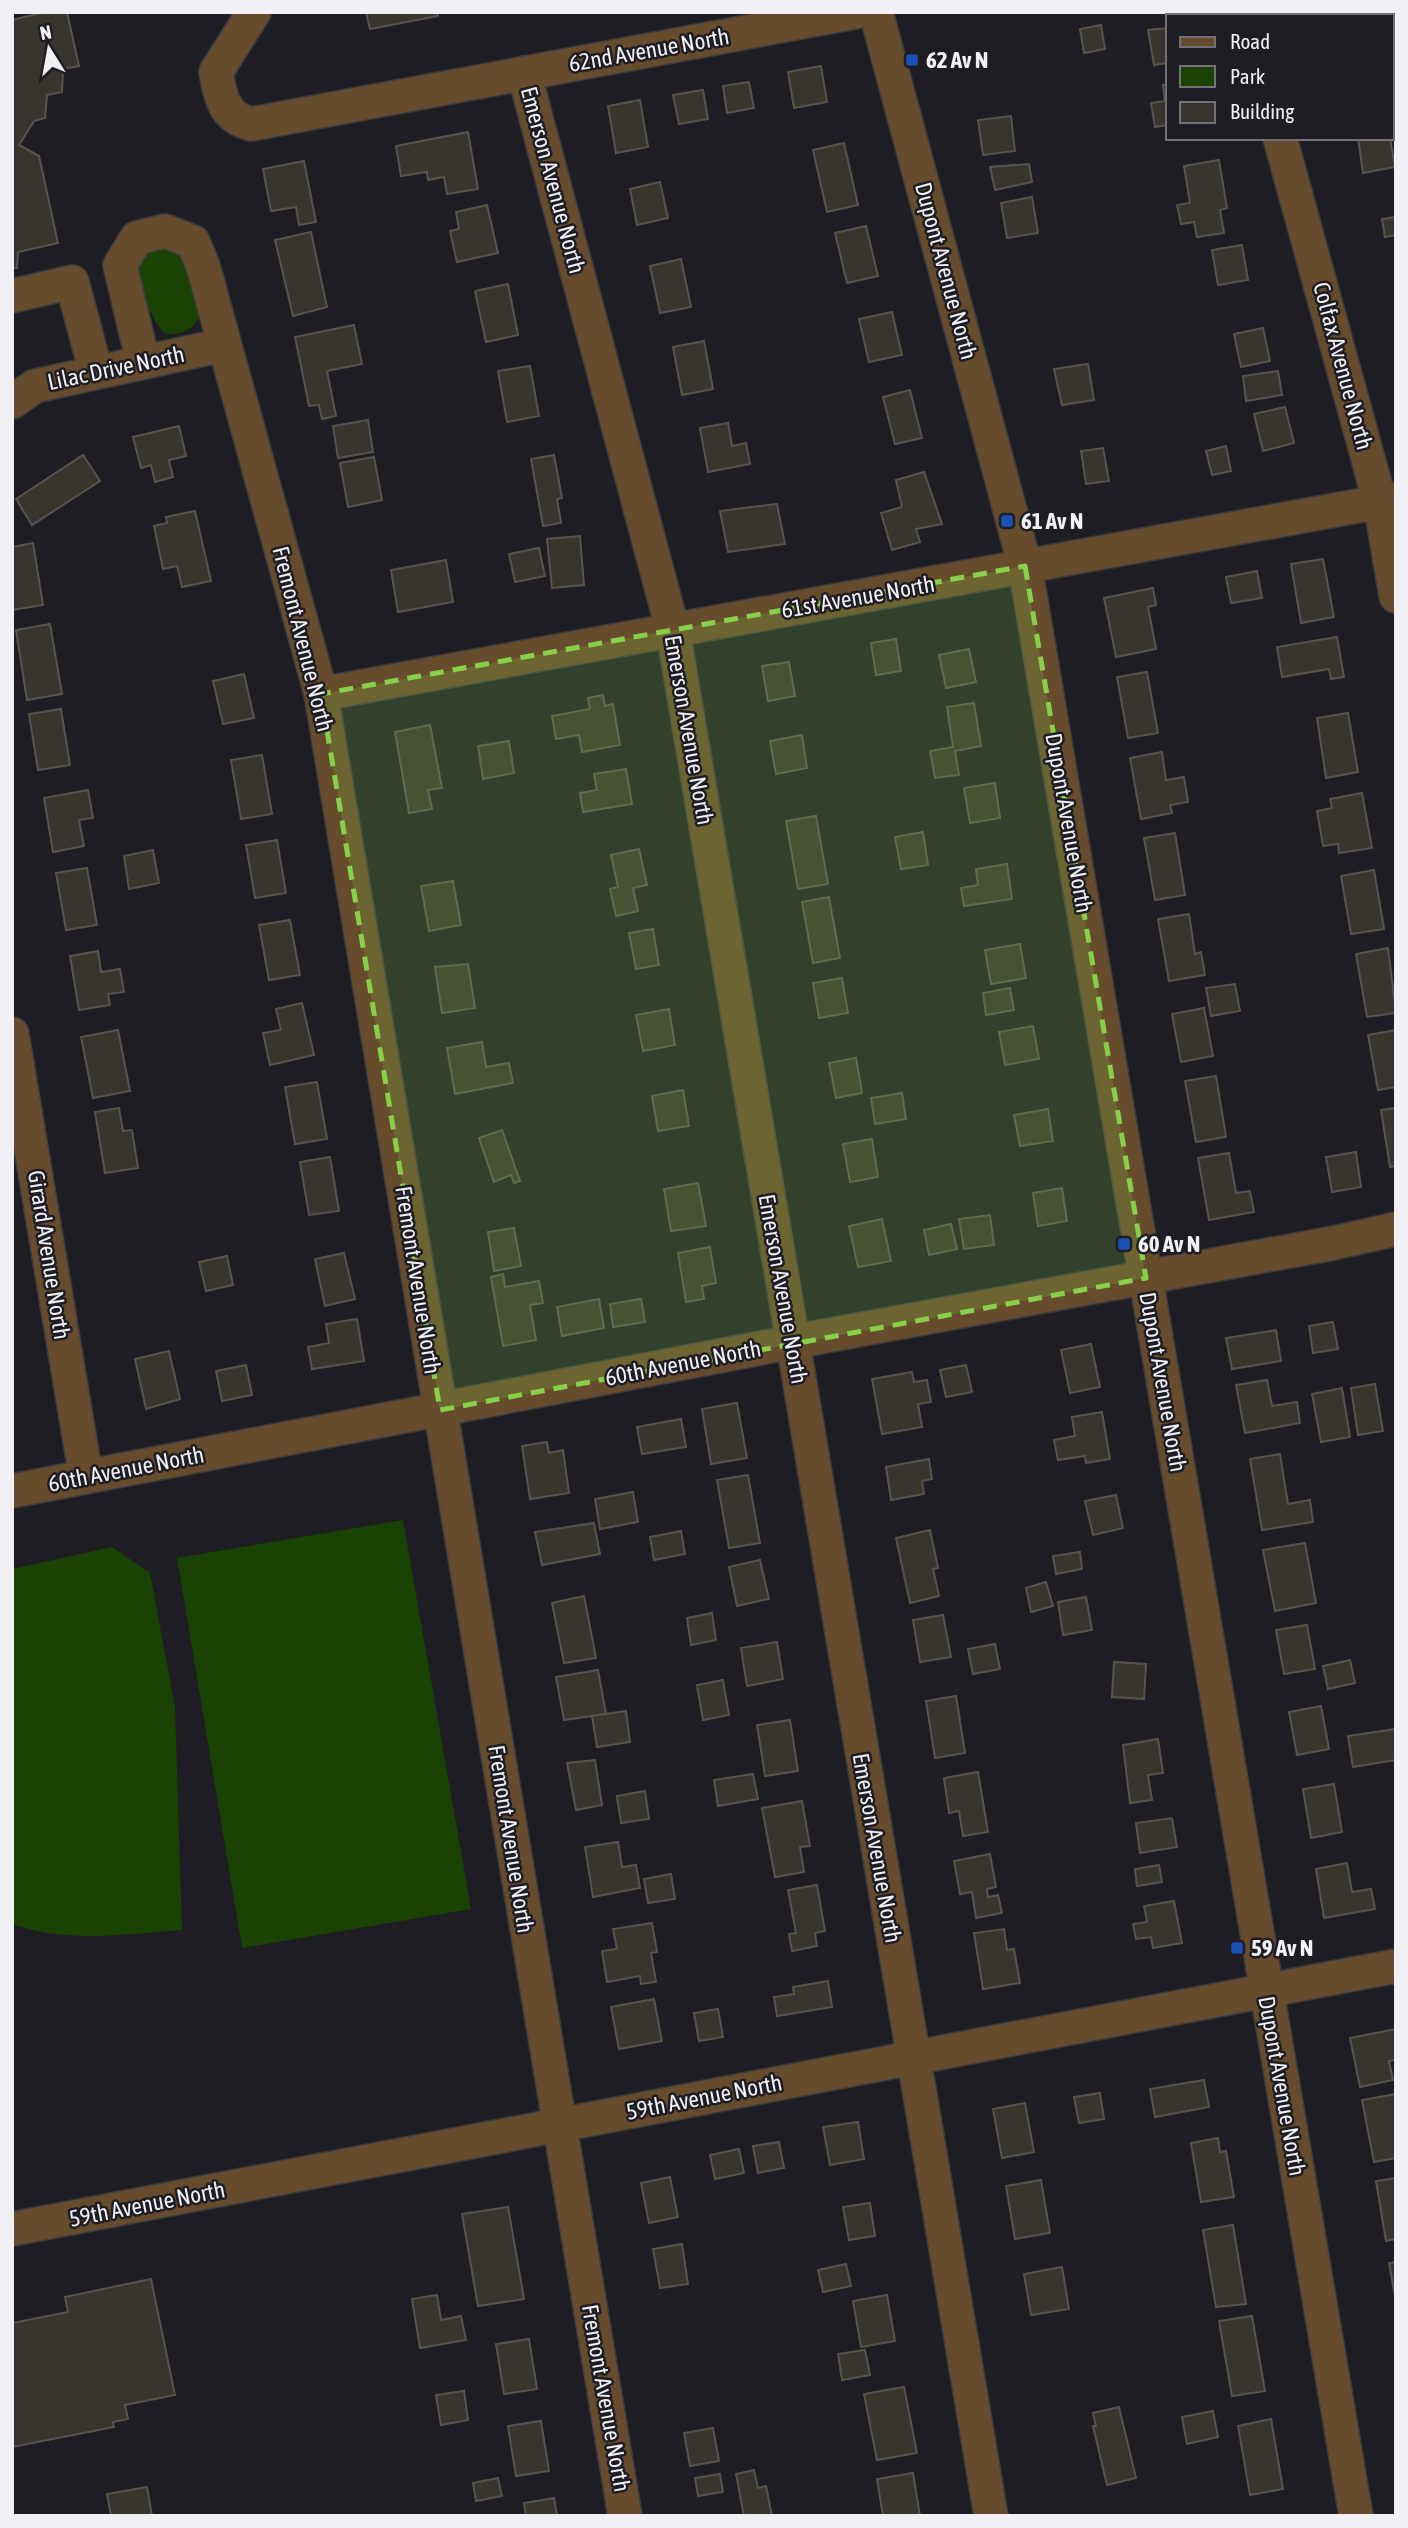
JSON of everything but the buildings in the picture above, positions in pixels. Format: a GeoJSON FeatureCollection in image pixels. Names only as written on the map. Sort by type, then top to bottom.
{"type":"FeatureCollection","features":[{"type":"Feature","properties":{"kind":"street","name":"62nd Avenue North"},"geometry":{"type":"LineString","coordinates":[[254,12],[216,72],[221,100],[236,120],[251,124],[855,12]]}},
{"type":"Feature","properties":{"kind":"street","name":"Dupont Avenue North"},"geometry":{"type":"LineString","coordinates":[[876,12],[1026,566],[1356,2516]]}},
{"type":"Feature","properties":{"kind":"street","name":"Emerson Avenue North"},"geometry":{"type":"LineString","coordinates":[[524,74],[673,631],[991,2516]]}},
{"type":"Feature","properties":{"kind":"street","name":"Colfax Avenue North"},"geometry":{"type":"LineString","coordinates":[[1281,140],[1388,501],[1396,596]]}},
{"type":"Feature","properties":{"kind":"street","name":"Fremont Avenue North"},"geometry":{"type":"LineString","coordinates":[[143,362],[120,265],[137,239],[164,231],[193,242],[203,266],[321,694],[625,2516]]}},
{"type":"Feature","properties":{"kind":"street"},"geometry":{"type":"LineString","coordinates":[[12,296],[72,282],[96,372]]}},
{"type":"Feature","properties":{"kind":"street","name":"Lilac Drive North"},"geometry":{"type":"LineString","coordinates":[[12,402],[35,386],[223,345]]}},
{"type":"Feature","properties":{"kind":"street","name":"61st Avenue North"},"geometry":{"type":"LineString","coordinates":[[321,694],[1388,501]]}},
{"type":"Feature","properties":{"kind":"street","name":"Girard Avenue North"},"geometry":{"type":"LineString","coordinates":[[12,1034],[86,1477]]}},
{"type":"Feature","properties":{"kind":"street","name":"60th Avenue North"},"geometry":{"type":"LineString","coordinates":[[12,1491],[1396,1229]]}},
{"type":"Feature","properties":{"kind":"street","name":"59th Avenue North"},"geometry":{"type":"LineString","coordinates":[[12,2230],[1396,1966]]}},
{"type":"Feature","properties":{"kind":"highlighted area"},"geometry":{"type":"Polygon","coordinates":[[[1025,566],[1146,1278],[440,1410],[321,694],[1025,566]]]}},
{"type":"Feature","properties":{"kind":"green space"},"geometry":{"type":"Polygon","coordinates":[[[155,247],[187,251],[200,317],[193,326],[182,332],[166,334],[156,322],[143,294],[139,276],[140,265],[155,247]]]}},
{"type":"Feature","properties":{"kind":"green space"},"geometry":{"type":"Polygon","coordinates":[[[403,1520],[471,1909],[242,1948],[177,1558],[403,1520]]]}},
{"type":"Feature","properties":{"kind":"green space"},"geometry":{"type":"Polygon","coordinates":[[[112,1547],[150,1573],[175,1707],[182,1930],[96,1936],[51,1934],[12,1923],[12,1569],[112,1547]]]}},
{"type":"Feature","properties":{"kind":"place","name":"62 Av N"},"geometry":{"type":"Point","coordinates":[912,60]}},
{"type":"Feature","properties":{"kind":"place","name":"61 Av N"},"geometry":{"type":"Point","coordinates":[1007,521]}},
{"type":"Feature","properties":{"kind":"place","name":"60 Av N"},"geometry":{"type":"Point","coordinates":[1124,1244]}},
{"type":"Feature","properties":{"kind":"place","name":"59 Av N"},"geometry":{"type":"Point","coordinates":[1237,1948]}}]}
